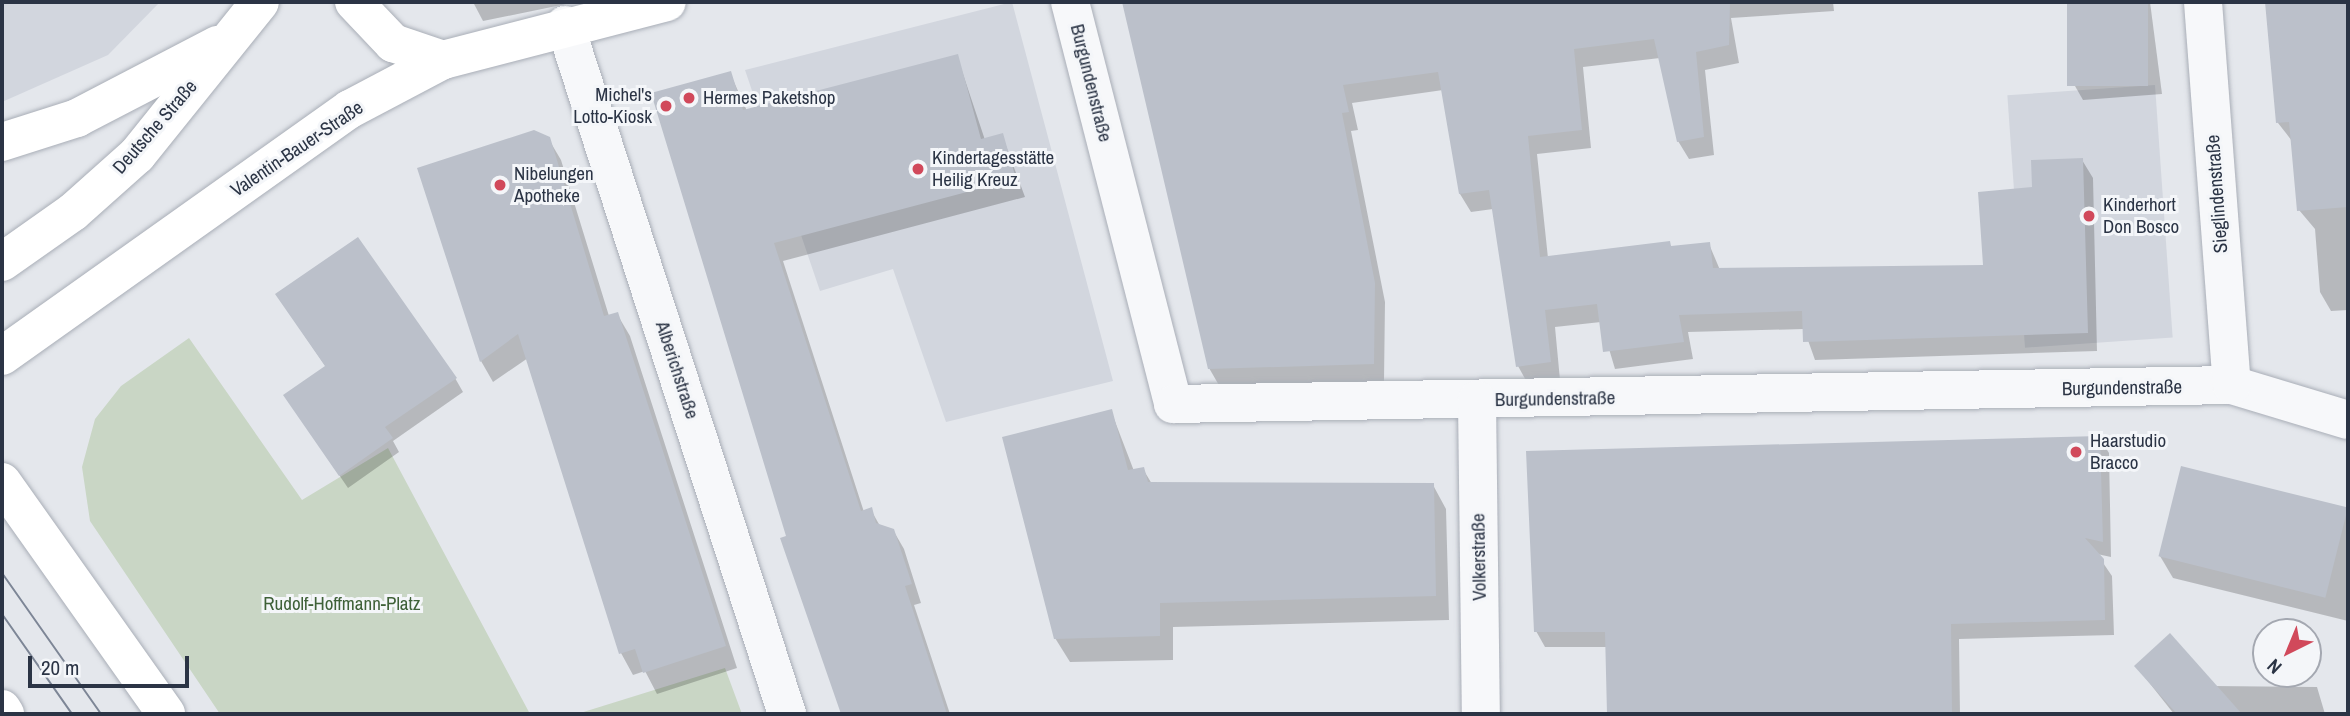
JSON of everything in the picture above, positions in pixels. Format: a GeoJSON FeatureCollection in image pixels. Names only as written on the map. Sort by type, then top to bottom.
{"type":"FeatureCollection","features":[{"type":"Feature","properties":{"kind":"main road","name":"Deutsche Straße"},"geometry":{"type":"LineString","coordinates":[[2,262],[74,212],[137,155],[260,2]]}},
{"type":"Feature","properties":{"kind":"main road"},"geometry":{"type":"LineString","coordinates":[[354,2],[393,43],[443,60]]}},
{"type":"Feature","properties":{"kind":"main road","name":"Valentin-Bauer-Straße"},"geometry":{"type":"LineString","coordinates":[[2,356],[350,109],[443,60],[565,25],[667,2]]}},
{"type":"Feature","properties":{"kind":"main road"},"geometry":{"type":"LineString","coordinates":[[2,142],[77,118],[231,38]]}},
{"type":"Feature","properties":{"kind":"main road"},"geometry":{"type":"LineString","coordinates":[[2,482],[166,714]]}},
{"type":"Feature","properties":{"kind":"main road"},"geometry":{"type":"LineString","coordinates":[[2,709],[5,714]]}},
{"type":"Feature","properties":{"kind":"street","name":"Burgundenstraße"},"geometry":{"type":"LineString","coordinates":[[1070,2],[1173,404],[2232,385],[2348,420]]}},
{"type":"Feature","properties":{"kind":"street","name":"Sieglindenstraße"},"geometry":{"type":"LineString","coordinates":[[2203,2],[2232,385]]}},
{"type":"Feature","properties":{"kind":"street","name":"Alberichstraße"},"geometry":{"type":"LineString","coordinates":[[565,25],[787,714]]}},
{"type":"Feature","properties":{"kind":"street","name":"Volkerstraße"},"geometry":{"type":"LineString","coordinates":[[1477,400],[1481,714]]}},
{"type":"Feature","properties":{"kind":"shaded area"},"geometry":{"type":"Polygon","coordinates":[[[2,2],[160,2],[108,55],[2,102],[2,2]]]}},
{"type":"Feature","properties":{"kind":"shaded area","name":"Kindertagesstätte Heilig Kreuz"},"geometry":{"type":"Polygon","coordinates":[[[1012,2],[1113,381],[946,422],[893,269],[820,291],[745,70],[1012,2]]]}},
{"type":"Feature","properties":{"kind":"shaded area","name":"Kinderhort Don Bosco"},"geometry":{"type":"Polygon","coordinates":[[[2155,85],[2173,337],[2025,348],[2007,95],[2155,85]]]}},
{"type":"Feature","properties":{"kind":"green space","name":"Rudolf-Hoffmann-Platz"},"geometry":{"type":"Polygon","coordinates":[[[189,338],[302,500],[388,448],[530,714],[220,714],[90,521],[82,467],[95,419],[121,386],[189,338]]]}},
{"type":"Feature","properties":{"kind":"green space"},"geometry":{"type":"Polygon","coordinates":[[[725,668],[742,714],[577,714],[725,668]]]}},
{"type":"Feature","properties":{"kind":"building"},"geometry":{"type":"Polygon","coordinates":[[[1122,2],[1730,2],[1729,45],[1696,52],[1704,137],[1677,142],[1654,39],[1574,49],[1582,130],[1528,136],[1540,257],[1670,241],[1671,246],[1710,242],[1713,268],[1983,265],[1978,192],[2032,187],[2031,160],[2083,158],[2088,333],[1803,342],[1802,311],[1679,315],[1684,342],[1603,352],[1597,304],[1545,310],[1551,362],[1516,367],[1489,190],[1459,194],[1438,72],[1343,85],[1349,112],[1342,113],[1375,283],[1374,364],[1208,369],[1122,2]]]}},
{"type":"Feature","properties":{"kind":"building"},"geometry":{"type":"Polygon","coordinates":[[[2067,2],[2148,2],[2148,86],[2067,86],[2067,2]]]}},
{"type":"Feature","properties":{"kind":"building"},"geometry":{"type":"Polygon","coordinates":[[[2265,2],[2348,2],[2348,207],[2297,211],[2289,122],[2276,123],[2265,2]]]}},
{"type":"Feature","properties":{"kind":"building"},"geometry":{"type":"Polygon","coordinates":[[[958,54],[981,139],[1003,133],[1016,179],[774,243],[861,511],[872,507],[876,523],[894,529],[912,584],[905,586],[947,714],[841,714],[780,538],[786,536],[651,93],[731,71],[743,110],[958,54]]]}},
{"type":"Feature","properties":{"kind":"building"},"geometry":{"type":"Polygon","coordinates":[[[534,130],[550,137],[604,316],[618,312],[726,646],[643,673],[635,649],[619,654],[518,334],[480,362],[417,168],[534,130]]]}},
{"type":"Feature","properties":{"kind":"building"},"geometry":{"type":"Polygon","coordinates":[[[358,237],[457,378],[385,427],[393,438],[339,476],[283,395],[325,366],[275,294],[358,237]]]}},
{"type":"Feature","properties":{"kind":"building"},"geometry":{"type":"Polygon","coordinates":[[[1112,409],[1128,470],[1144,467],[1148,482],[1434,483],[1436,596],[1160,603],[1160,636],[1054,639],[1002,437],[1112,409]]]}},
{"type":"Feature","properties":{"kind":"building"},"geometry":{"type":"Polygon","coordinates":[[[2100,436],[2103,542],[2085,538],[2104,559],[2105,620],[1951,624],[1952,714],[1607,714],[1605,632],[1534,632],[1526,451],[2100,436]]]}},
{"type":"Feature","properties":{"kind":"building"},"geometry":{"type":"Polygon","coordinates":[[[2181,466],[2348,508],[2325,598],[2159,556],[2181,466]]]}},
{"type":"Feature","properties":{"kind":"building"},"geometry":{"type":"Polygon","coordinates":[[[2170,633],[2242,714],[2177,714],[2134,666],[2170,633]]]}},
{"type":"Feature","properties":{"kind":"tram line"},"geometry":{"type":"LineString","coordinates":[[2,573],[101,714]]}},
{"type":"Feature","properties":{"kind":"tram line"},"geometry":{"type":"LineString","coordinates":[[2,614],[72,714]]}},
{"type":"Feature","properties":{"kind":"place","name":"Hermes Paketshop"},"geometry":{"type":"Point","coordinates":[689,98]}},
{"type":"Feature","properties":{"kind":"place","name":"Michel's Lotto-Kiosk"},"geometry":{"type":"Point","coordinates":[666,106]}},
{"type":"Feature","properties":{"kind":"place","name":"Kindertagesstätte Heilig Kreuz"},"geometry":{"type":"Point","coordinates":[918,169]}},
{"type":"Feature","properties":{"kind":"place","name":"Nibelungen Apotheke"},"geometry":{"type":"Point","coordinates":[500,185]}},
{"type":"Feature","properties":{"kind":"place","name":"Kinderhort Don Bosco"},"geometry":{"type":"Point","coordinates":[2089,216]}},
{"type":"Feature","properties":{"kind":"place","name":"Haarstudio Bracco"},"geometry":{"type":"Point","coordinates":[2076,452]}}]}
